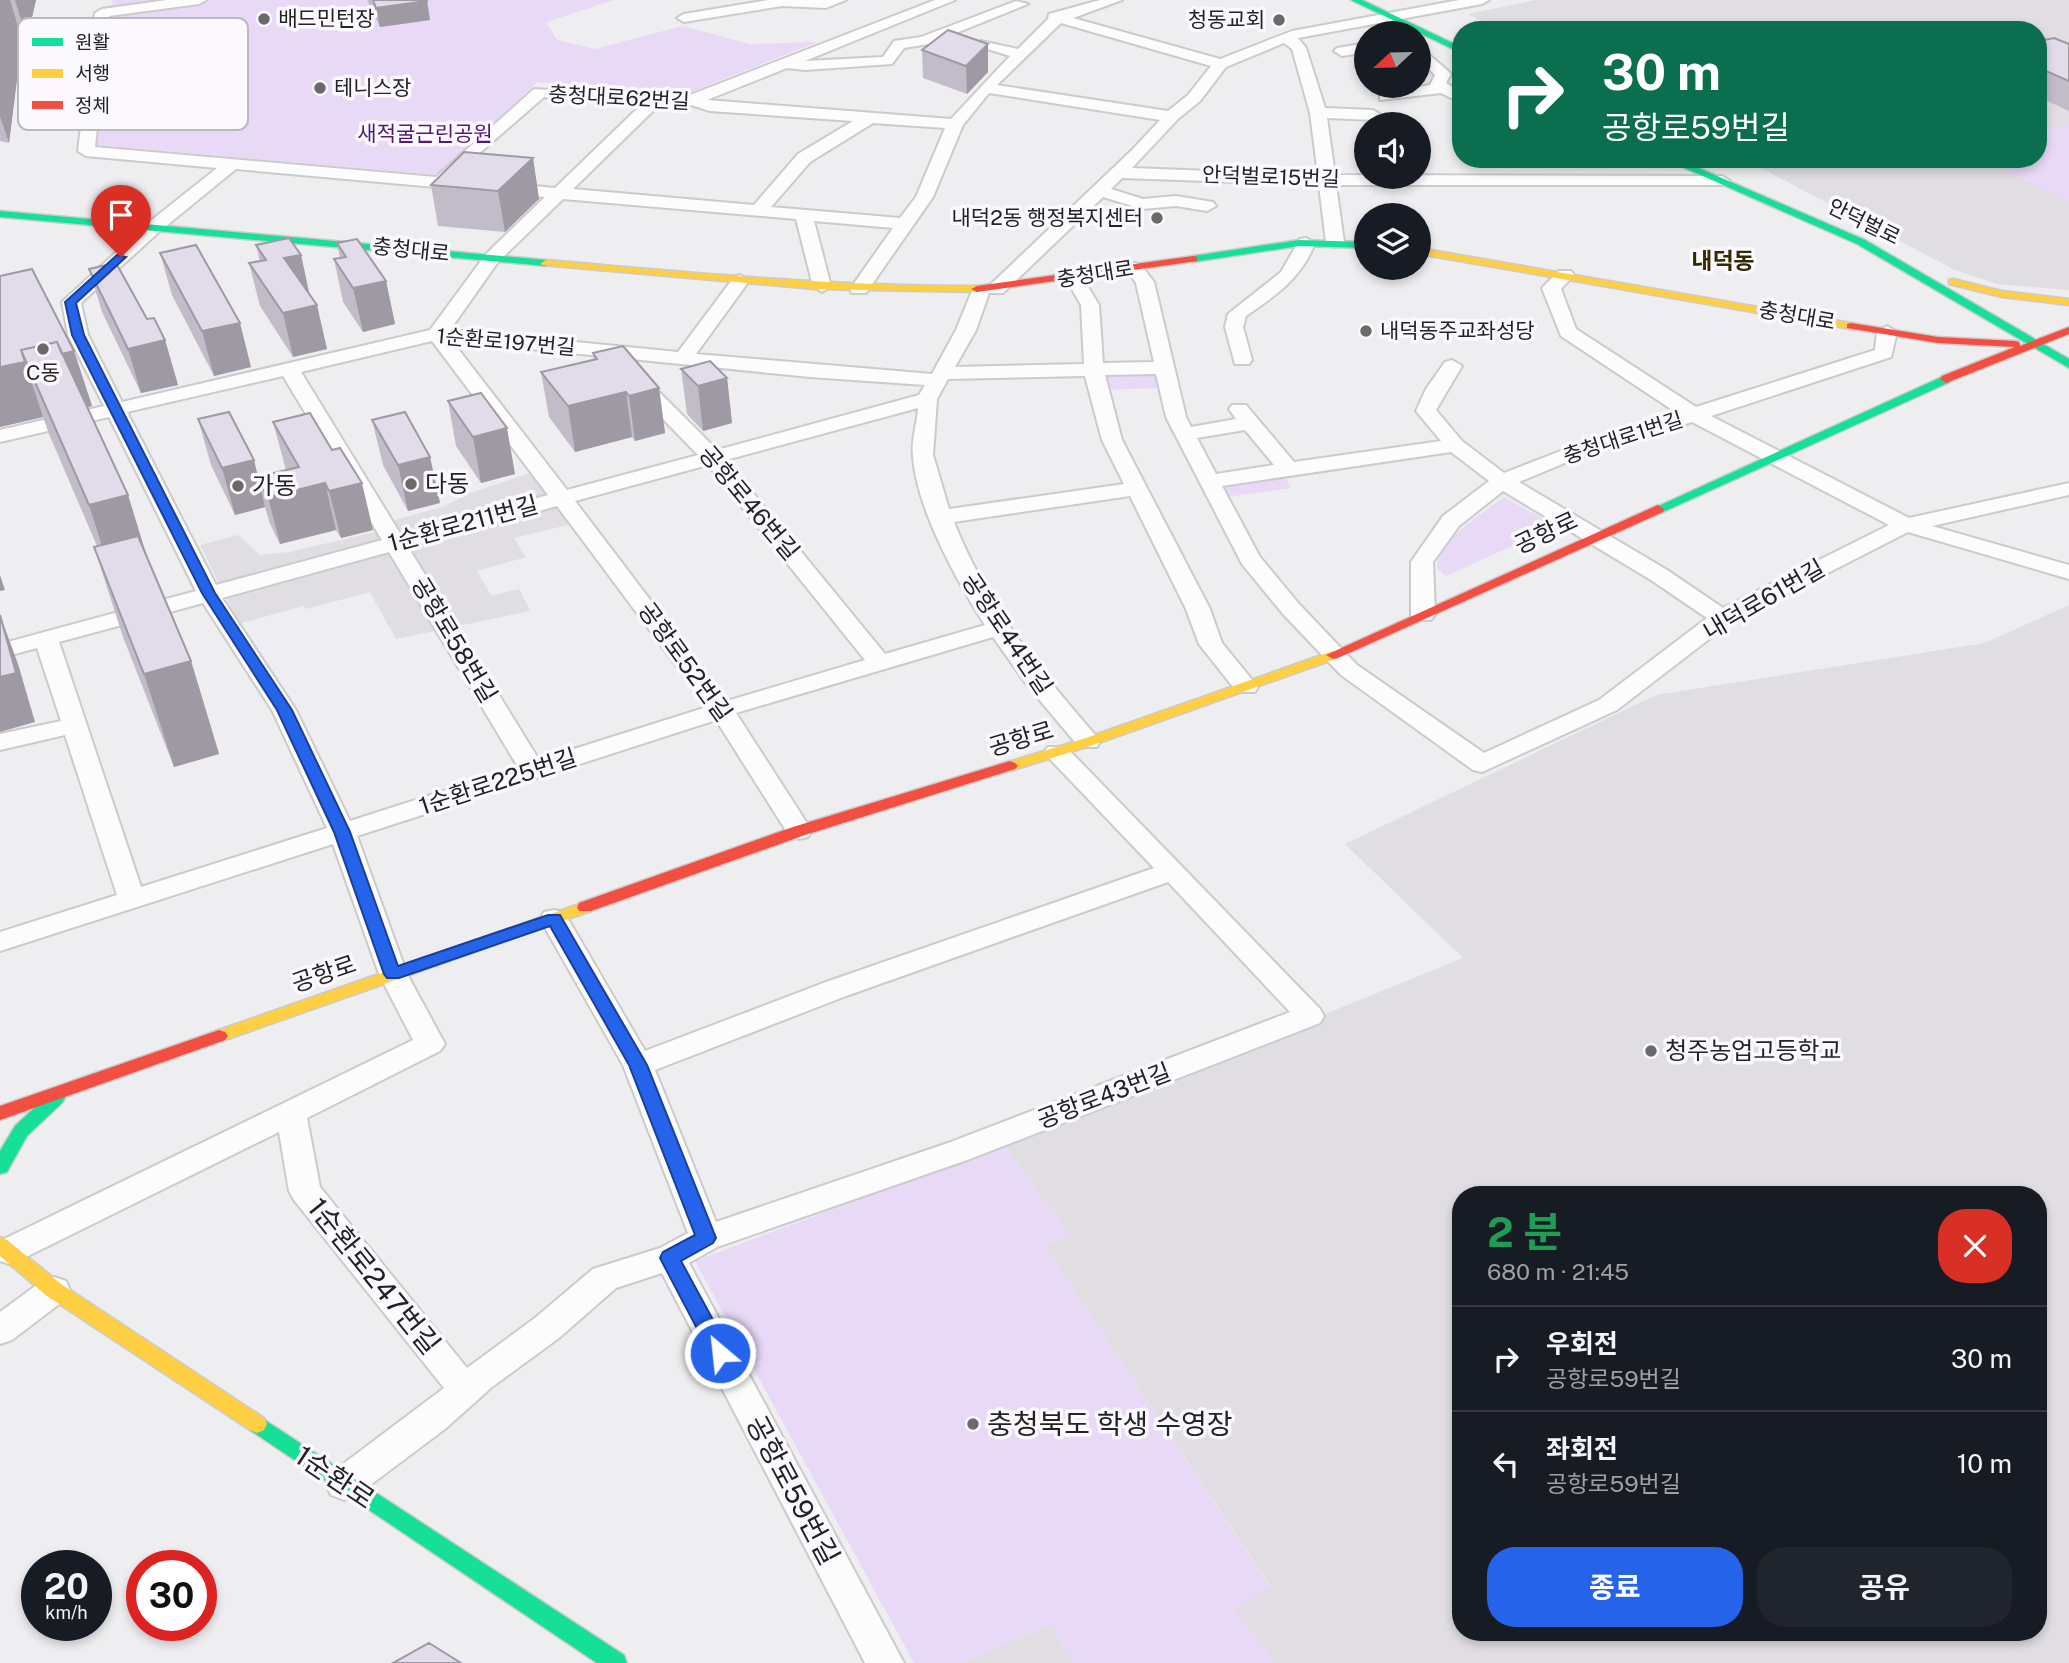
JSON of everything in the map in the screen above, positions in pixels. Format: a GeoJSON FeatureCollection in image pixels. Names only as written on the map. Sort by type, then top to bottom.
{"type":"FeatureCollection","features":[{"type":"Feature","properties":{"kind":"street"},"geometry":{"type":"LineString","coordinates":[[103,7],[199,0]]}},
{"type":"Feature","properties":{"kind":"street"},"geometry":{"type":"LineString","coordinates":[[697,0],[679,12],[768,2],[826,4],[839,0]]}},
{"type":"Feature","properties":{"kind":"street"},"geometry":{"type":"LineString","coordinates":[[692,100],[948,0]]}},
{"type":"Feature","properties":{"kind":"street"},"geometry":{"type":"LineString","coordinates":[[859,289],[924,197],[955,124],[985,88],[998,67],[1020,54],[1058,18],[1115,0]]}},
{"type":"Feature","properties":{"kind":"street"},"geometry":{"type":"LineString","coordinates":[[1355,0],[1388,21]]}},
{"type":"Feature","properties":{"kind":"street"},"geometry":{"type":"LineString","coordinates":[[1408,21],[1482,0]]}},
{"type":"Feature","properties":{"kind":"street"},"geometry":{"type":"LineString","coordinates":[[768,2],[859,34]]}},
{"type":"Feature","properties":{"kind":"street"},"geometry":{"type":"LineString","coordinates":[[781,66],[834,66],[843,60],[887,61],[899,44],[924,41],[1016,2],[1114,35],[1221,64]]}},
{"type":"Feature","properties":{"kind":"street"},"geometry":{"type":"LineString","coordinates":[[1137,489],[940,517],[923,459],[929,411],[927,399],[989,289],[1119,173],[1172,116],[1194,98],[1221,64],[1281,38],[1354,25]]}},
{"type":"Feature","properties":{"kind":"street"},"geometry":{"type":"LineString","coordinates":[[1432,37],[1452,45]]}},
{"type":"Feature","properties":{"kind":"street"},"geometry":{"type":"LineString","coordinates":[[1281,38],[1292,41],[1299,48],[1318,113],[1335,243]]}},
{"type":"Feature","properties":{"kind":"street"},"geometry":{"type":"LineString","coordinates":[[1432,40],[1440,39]]}},
{"type":"Feature","properties":{"kind":"street"},"geometry":{"type":"LineString","coordinates":[[924,41],[943,48]]}},
{"type":"Feature","properties":{"kind":"street"},"geometry":{"type":"LineString","coordinates":[[986,44],[1020,54]]}},
{"type":"Feature","properties":{"kind":"street"},"geometry":{"type":"LineString","coordinates":[[1342,51],[1354,49]]}},
{"type":"Feature","properties":{"kind":"street"},"geometry":{"type":"LineString","coordinates":[[1432,63],[1443,74],[1437,84],[1452,93]]}},
{"type":"Feature","properties":{"kind":"street"},"geometry":{"type":"LineString","coordinates":[[985,88],[1056,101],[1172,116]]}},
{"type":"Feature","properties":{"kind":"street"},"geometry":{"type":"LineString","coordinates":[[1432,90],[1443,88]]}},
{"type":"Feature","properties":{"kind":"street","name":"충청대로62번길"},"geometry":{"type":"LineString","coordinates":[[438,181],[540,92],[653,102],[692,100],[710,106],[955,124]]}},
{"type":"Feature","properties":{"kind":"street"},"geometry":{"type":"LineString","coordinates":[[437,334],[492,258],[563,193],[653,102]]}},
{"type":"Feature","properties":{"kind":"street"},"geometry":{"type":"LineString","coordinates":[[1318,113],[1354,114]]}},
{"type":"Feature","properties":{"kind":"street"},"geometry":{"type":"LineString","coordinates":[[759,210],[804,158],[871,117]]}},
{"type":"Feature","properties":{"kind":"street"},"geometry":{"type":"LineString","coordinates":[[88,130],[86,151],[905,224]]}},
{"type":"Feature","properties":{"kind":"street"},"geometry":{"type":"LineString","coordinates":[[1431,163],[1446,180]]}},
{"type":"Feature","properties":{"kind":"street"},"geometry":{"type":"LineString","coordinates":[[3,1255],[430,1044],[393,974],[342,832],[284,710],[208,593],[64,303],[232,164]]}},
{"type":"Feature","properties":{"kind":"street"},"geometry":{"type":"LineString","coordinates":[[1495,168],[1507,180]]}},
{"type":"Feature","properties":{"kind":"street","name":"안덕벌로"},"geometry":{"type":"LineString","coordinates":[[1691,168],[1861,242],[2069,367]]}},
{"type":"Feature","properties":{"kind":"street","name":"안덕벌로15번길"},"geometry":{"type":"LineString","coordinates":[[1119,173],[1326,180],[1722,181]]}},
{"type":"Feature","properties":{"kind":"street"},"geometry":{"type":"LineString","coordinates":[[1098,190],[1142,204],[1176,201],[1207,206]]}},
{"type":"Feature","properties":{"kind":"street","name":"충청대로"},"geometry":{"type":"LineString","coordinates":[[0,214],[740,281],[859,289],[989,289],[1306,243],[1354,244]]}},
{"type":"Feature","properties":{"kind":"street"},"geometry":{"type":"LineString","coordinates":[[803,214],[822,286]]}},
{"type":"Feature","properties":{"kind":"street"},"geometry":{"type":"LineString","coordinates":[[1242,360],[1234,327],[1237,314],[1283,282],[1303,258],[1306,243]]}},
{"type":"Feature","properties":{"kind":"street","name":"충청대로"},"geometry":{"type":"LineString","coordinates":[[1431,253],[1947,341],[2030,343]]}},
{"type":"Feature","properties":{"kind":"street"},"geometry":{"type":"LineString","coordinates":[[1905,266],[2002,294],[2069,302]]}},
{"type":"Feature","properties":{"kind":"street"},"geometry":{"type":"LineString","coordinates":[[1905,266],[1935,298],[1933,309]]}},
{"type":"Feature","properties":{"kind":"street"},"geometry":{"type":"LineString","coordinates":[[1134,268],[1145,282],[1162,368],[1176,417],[1184,434],[1250,559],[1291,610],[1334,655]]}},
{"type":"Feature","properties":{"kind":"street"},"geometry":{"type":"LineString","coordinates":[[1565,275],[1551,288],[1569,332],[1602,357],[1694,415],[1906,525],[2069,572]]}},
{"type":"Feature","properties":{"kind":"street"},"geometry":{"type":"LineString","coordinates":[[1074,277],[1090,305],[1094,371],[1112,440],[1198,609],[1211,644],[1246,687]]}},
{"type":"Feature","properties":{"kind":"street"},"geometry":{"type":"LineString","coordinates":[[683,358],[740,281]]}},
{"type":"Feature","properties":{"kind":"street"},"geometry":{"type":"LineString","coordinates":[[1877,330],[1916,321]]}},
{"type":"Feature","properties":{"kind":"street"},"geometry":{"type":"LineString","coordinates":[[1877,330],[1931,359],[1943,375],[1941,381],[2031,364],[2069,367]]}},
{"type":"Feature","properties":{"kind":"street","name":"충청대로1번길"},"geometry":{"type":"LineString","coordinates":[[1423,615],[1422,562],[1451,521],[1502,481],[1565,456],[1884,353],[1877,330]]}},
{"type":"Feature","properties":{"kind":"street","name":"공항로"},"geometry":{"type":"LineString","coordinates":[[0,1113],[799,831],[1088,743],[1334,655],[1941,381],[2030,343],[2069,330]]}},
{"type":"Feature","properties":{"kind":"street","name":"1순환로197번길"},"geometry":{"type":"LineString","coordinates":[[0,436],[437,334],[683,358],[941,377],[1162,368]]}},
{"type":"Feature","properties":{"kind":"street","name":"공항로52번길"},"geometry":{"type":"LineString","coordinates":[[437,334],[722,710],[799,831]]}},
{"type":"Feature","properties":{"kind":"street","name":"공항로46번길"},"geometry":{"type":"LineString","coordinates":[[611,351],[714,459],[878,662]]}},
{"type":"Feature","properties":{"kind":"street"},"geometry":{"type":"LineString","coordinates":[[1452,366],[1436,389],[1426,411],[1455,445],[1502,481],[1595,535],[1722,618]]}},
{"type":"Feature","properties":{"kind":"street","name":"공항로58번길"},"geometry":{"type":"LineString","coordinates":[[288,367],[533,771]]}},
{"type":"Feature","properties":{"kind":"street","name":"1순환로211번길"},"geometry":{"type":"LineString","coordinates":[[0,651],[927,399]]}},
{"type":"Feature","properties":{"kind":"street"},"geometry":{"type":"LineString","coordinates":[[1184,434],[1244,416],[1287,469]]}},
{"type":"Feature","properties":{"kind":"street"},"geometry":{"type":"LineString","coordinates":[[1211,481],[1455,445]]}},
{"type":"Feature","properties":{"kind":"street","name":"내덕로61번길"},"geometry":{"type":"LineString","coordinates":[[1334,655],[1349,670],[1482,764],[1608,705],[1722,618],[1770,591],[1906,525],[2069,489]]}},
{"type":"Feature","properties":{"kind":"street","name":"공항로44번길"},"geometry":{"type":"LineString","coordinates":[[940,517],[960,564],[998,628],[1035,684],[1088,743]]}},
{"type":"Feature","properties":{"kind":"street","name":"1순환로225번길"},"geometry":{"type":"LineString","coordinates":[[0,942],[722,710],[998,628]]}},
{"type":"Feature","properties":{"kind":"street"},"geometry":{"type":"LineString","coordinates":[[46,638],[132,900]]}},
{"type":"Feature","properties":{"kind":"street"},"geometry":{"type":"LineString","coordinates":[[0,741],[74,725]]}},
{"type":"Feature","properties":{"kind":"street","name":"공항로43번길"},"geometry":{"type":"LineString","coordinates":[[706,1238],[959,1152],[1310,1016],[1202,897],[1172,871],[1057,752]]}},
{"type":"Feature","properties":{"kind":"street"},"geometry":{"type":"LineString","coordinates":[[638,1065],[845,985],[1172,871]]}},
{"type":"Feature","properties":{"kind":"street"},"geometry":{"type":"LineString","coordinates":[[344,1484],[433,1419],[465,1390],[547,1328],[605,1278],[670,1258],[706,1238],[638,1065],[554,919]]}},
{"type":"Feature","properties":{"kind":"street"},"geometry":{"type":"LineString","coordinates":[[0,1095],[68,1089]]}},
{"type":"Feature","properties":{"kind":"street"},"geometry":{"type":"LineString","coordinates":[[0,1167],[10,1147],[37,1113],[68,1089]]}},
{"type":"Feature","properties":{"kind":"street","name":"1순환로247번길"},"geometry":{"type":"LineString","coordinates":[[291,1114],[305,1191],[465,1390]]}},
{"type":"Feature","properties":{"kind":"street"},"geometry":{"type":"LineString","coordinates":[[0,1329],[45,1283],[3,1255]]}},
{"type":"Feature","properties":{"kind":"street","name":"공항로59번길"},"geometry":{"type":"LineString","coordinates":[[670,1258],[885,1663]]}},
{"type":"Feature","properties":{"kind":"street","name":"1순환로"},"geometry":{"type":"LineString","coordinates":[[45,1283],[616,1663]]}},
{"type":"Feature","properties":{"kind":"shaded area"},"geometry":{"type":"Polygon","coordinates":[[[1536,0],[2069,0],[2069,290],[1997,284],[1955,270],[1761,168],[2047,168],[2047,21],[1482,21],[1468,14],[1536,0]]]}},
{"type":"Feature","properties":{"kind":"shaded area"},"geometry":{"type":"Polygon","coordinates":[[[533,472],[572,524],[514,538],[526,557],[477,571],[491,596],[519,589],[530,611],[396,639],[370,592],[306,609],[303,606],[239,624],[200,545],[238,535],[260,555],[289,552],[384,530],[395,520],[442,507],[470,493],[533,472]]]}},
{"type":"Feature","properties":{"kind":"shaded area","name":"청주농업고등학교"},"geometry":{"type":"Polygon","coordinates":[[[2069,605],[2069,1663],[1275,1663],[1233,1608],[1271,1587],[1045,1247],[1070,1235],[1004,1145],[1463,958],[1345,844],[1656,695],[1985,643],[2069,605]]]}},
{"type":"Feature","properties":{"kind":"shaded area"},"geometry":{"type":"Polygon","coordinates":[[[1051,1624],[1073,1663],[961,1663],[1051,1624]]]}},
{"type":"Feature","properties":{"kind":"green space","name":"새적굴근린공원"},"geometry":{"type":"Polygon","coordinates":[[[113,0],[614,0],[546,22],[557,40],[595,49],[682,26],[750,44],[817,42],[681,96],[537,82],[439,175],[97,145],[98,130],[248,130],[248,18],[109,18],[113,0]]]}},
{"type":"Feature","properties":{"kind":"green space"},"geometry":{"type":"Polygon","coordinates":[[[2069,126],[2069,202],[2000,168],[2047,168],[2047,129],[2069,126]]]}},
{"type":"Feature","properties":{"kind":"green space"},"geometry":{"type":"Polygon","coordinates":[[[1153,372],[1158,388],[1103,390],[1099,373],[1153,372]]]}},
{"type":"Feature","properties":{"kind":"green space"},"geometry":{"type":"Polygon","coordinates":[[[1284,475],[1291,488],[1226,497],[1218,483],[1284,475]]]}},
{"type":"Feature","properties":{"kind":"green space"},"geometry":{"type":"Polygon","coordinates":[[[1504,497],[1556,526],[1446,576],[1437,568],[1446,547],[1463,528],[1504,497]]]}},
{"type":"Feature","properties":{"kind":"green space","name":"충청북도 학생 수영장"},"geometry":{"type":"Polygon","coordinates":[[[1004,1145],[1070,1235],[1045,1247],[1271,1588],[1234,1608],[1275,1663],[1073,1663],[1051,1624],[961,1663],[914,1663],[695,1261],[1004,1145]]]}},
{"type":"Feature","properties":{"kind":"building"},"geometry":{"type":"Polygon","coordinates":[[[373,0],[427,0],[427,1],[376,8],[373,0]]]}},
{"type":"Feature","properties":{"kind":"building"},"geometry":{"type":"Polygon","coordinates":[[[948,30],[988,44],[966,66],[922,50],[948,30]]]}},
{"type":"Feature","properties":{"kind":"building"},"geometry":{"type":"Polygon","coordinates":[[[2054,38],[2069,44],[2069,81],[2047,71],[2047,39],[2054,38]]]}},
{"type":"Feature","properties":{"kind":"building"},"geometry":{"type":"Polygon","coordinates":[[[464,152],[533,158],[498,191],[431,185],[464,152]]]}},
{"type":"Feature","properties":{"kind":"building"},"geometry":{"type":"Polygon","coordinates":[[[289,238],[301,255],[284,258],[317,305],[283,313],[249,263],[266,260],[256,245],[289,238]]]}},
{"type":"Feature","properties":{"kind":"building"},"geometry":{"type":"Polygon","coordinates":[[[357,239],[386,281],[353,288],[334,259],[346,257],[337,243],[357,239]]]}},
{"type":"Feature","properties":{"kind":"building"},"geometry":{"type":"Polygon","coordinates":[[[196,245],[240,323],[202,331],[160,253],[196,245]]]}},
{"type":"Feature","properties":{"kind":"building"},"geometry":{"type":"Polygon","coordinates":[[[116,263],[147,319],[154,318],[165,340],[128,349],[89,269],[116,263]]]}},
{"type":"Feature","properties":{"kind":"building"},"geometry":{"type":"Polygon","coordinates":[[[32,269],[74,351],[62,354],[57,342],[21,350],[25,362],[0,367],[0,276],[32,269]]]}},
{"type":"Feature","properties":{"kind":"building"},"geometry":{"type":"Polygon","coordinates":[[[57,342],[128,495],[89,505],[21,350],[57,342]]]}},
{"type":"Feature","properties":{"kind":"building"},"geometry":{"type":"Polygon","coordinates":[[[623,346],[659,388],[629,396],[626,392],[568,406],[541,372],[597,359],[593,353],[623,346]]]}},
{"type":"Feature","properties":{"kind":"building"},"geometry":{"type":"Polygon","coordinates":[[[710,361],[727,378],[698,386],[681,369],[710,361]]]}},
{"type":"Feature","properties":{"kind":"building"},"geometry":{"type":"Polygon","coordinates":[[[481,393],[507,428],[473,437],[448,401],[481,393]]]}},
{"type":"Feature","properties":{"kind":"building"},"geometry":{"type":"Polygon","coordinates":[[[229,412],[254,460],[222,468],[198,419],[229,412]]]}},
{"type":"Feature","properties":{"kind":"building"},"geometry":{"type":"Polygon","coordinates":[[[405,412],[430,457],[398,465],[372,420],[405,412]]]}},
{"type":"Feature","properties":{"kind":"building"},"geometry":{"type":"Polygon","coordinates":[[[310,413],[332,450],[340,448],[362,483],[329,491],[325,483],[268,497],[257,477],[299,467],[273,422],[310,413]]]}},
{"type":"Feature","properties":{"kind":"building"},"geometry":{"type":"Polygon","coordinates":[[[138,536],[191,661],[144,674],[94,547],[138,536]]]}},
{"type":"Feature","properties":{"kind":"building"},"geometry":{"type":"Polygon","coordinates":[[[0,615],[16,673],[0,677],[0,615]]]}},
{"type":"Feature","properties":{"kind":"building"},"geometry":{"type":"Polygon","coordinates":[[[429,1643],[461,1663],[393,1663],[429,1643]]]}},
{"type":"Feature","properties":{"kind":"traffic: fast"},"geometry":{"type":"LineString","coordinates":[[1355,0],[1452,46]]}},
{"type":"Feature","properties":{"kind":"traffic: fast"},"geometry":{"type":"LineString","coordinates":[[1690,168],[1861,242],[2069,364]]}},
{"type":"Feature","properties":{"kind":"traffic: fast"},"geometry":{"type":"LineString","coordinates":[[0,214],[546,263]]}},
{"type":"Feature","properties":{"kind":"traffic: fast"},"geometry":{"type":"LineString","coordinates":[[1193,259],[1299,243],[1354,245]]}},
{"type":"Feature","properties":{"kind":"traffic: fast"},"geometry":{"type":"LineString","coordinates":[[1658,509],[1946,379]]}},
{"type":"Feature","properties":{"kind":"traffic: fast"},"geometry":{"type":"LineString","coordinates":[[0,1167],[21,1131],[56,1098]]}},
{"type":"Feature","properties":{"kind":"traffic: fast"},"geometry":{"type":"LineString","coordinates":[[257,1424],[616,1663]]}},
{"type":"Feature","properties":{"kind":"traffic: slow"},"geometry":{"type":"LineString","coordinates":[[1431,253],[1851,326]]}},
{"type":"Feature","properties":{"kind":"traffic: slow"},"geometry":{"type":"LineString","coordinates":[[546,263],[815,286],[977,289]]}},
{"type":"Feature","properties":{"kind":"traffic: slow"},"geometry":{"type":"LineString","coordinates":[[1953,282],[2002,294],[2069,302]]}},
{"type":"Feature","properties":{"kind":"traffic: slow"},"geometry":{"type":"LineString","coordinates":[[1010,766],[1088,742],[1333,655]]}},
{"type":"Feature","properties":{"kind":"traffic: slow"},"geometry":{"type":"LineString","coordinates":[[219,1036],[585,907]]}},
{"type":"Feature","properties":{"kind":"traffic: slow"},"geometry":{"type":"LineString","coordinates":[[0,1245],[54,1290],[257,1424]]}},
{"type":"Feature","properties":{"kind":"traffic: jam"},"geometry":{"type":"LineString","coordinates":[[977,289],[1193,259]]}},
{"type":"Feature","properties":{"kind":"traffic: jam"},"geometry":{"type":"LineString","coordinates":[[1851,326],[1938,340],[2015,344]]}},
{"type":"Feature","properties":{"kind":"traffic: jam"},"geometry":{"type":"LineString","coordinates":[[1946,379],[2069,330]]}},
{"type":"Feature","properties":{"kind":"traffic: jam"},"geometry":{"type":"LineString","coordinates":[[1333,655],[1658,509]]}},
{"type":"Feature","properties":{"kind":"traffic: jam"},"geometry":{"type":"LineString","coordinates":[[585,907],[799,831],[1010,766]]}},
{"type":"Feature","properties":{"kind":"traffic: jam"},"geometry":{"type":"LineString","coordinates":[[0,1113],[219,1036]]}},
{"type":"Feature","properties":{"kind":"place","name":"배드민턴장"},"geometry":{"type":"Point","coordinates":[264,19]}},
{"type":"Feature","properties":{"kind":"place","name":"청동교회"},"geometry":{"type":"Point","coordinates":[1279,20]}},
{"type":"Feature","properties":{"kind":"place","name":"테니스장"},"geometry":{"type":"Point","coordinates":[320,88]}},
{"type":"Feature","properties":{"kind":"place","name":"내덕2동 행정복지센터"},"geometry":{"type":"Point","coordinates":[1157,218]}},
{"type":"Feature","properties":{"kind":"place","name":"내덕동주교좌성당"},"geometry":{"type":"Point","coordinates":[1366,331]}},
{"type":"Feature","properties":{"kind":"place","name":"C동"},"geometry":{"type":"Point","coordinates":[43,349]}},
{"type":"Feature","properties":{"kind":"place","name":"다동"},"geometry":{"type":"Point","coordinates":[411,484]}},
{"type":"Feature","properties":{"kind":"place","name":"가동"},"geometry":{"type":"Point","coordinates":[238,486]}},
{"type":"Feature","properties":{"kind":"place","name":"청주농업고등학교"},"geometry":{"type":"Point","coordinates":[1651,1051]}},
{"type":"Feature","properties":{"kind":"place","name":"충청북도 학생 수영장"},"geometry":{"type":"Point","coordinates":[973,1424]}},
{"type":"Feature","properties":{"kind":"district","name":"내덕동"},"geometry":{"type":"Point","coordinates":[1723,261]}},
{"type":"Feature","properties":{"kind":"route"},"geometry":{"type":"LineString","coordinates":[[121,257],[71,302],[78,335],[208,593],[284,710],[342,832],[393,974],[554,919],[638,1065],[706,1238],[670,1258],[720,1353]]}}]}
